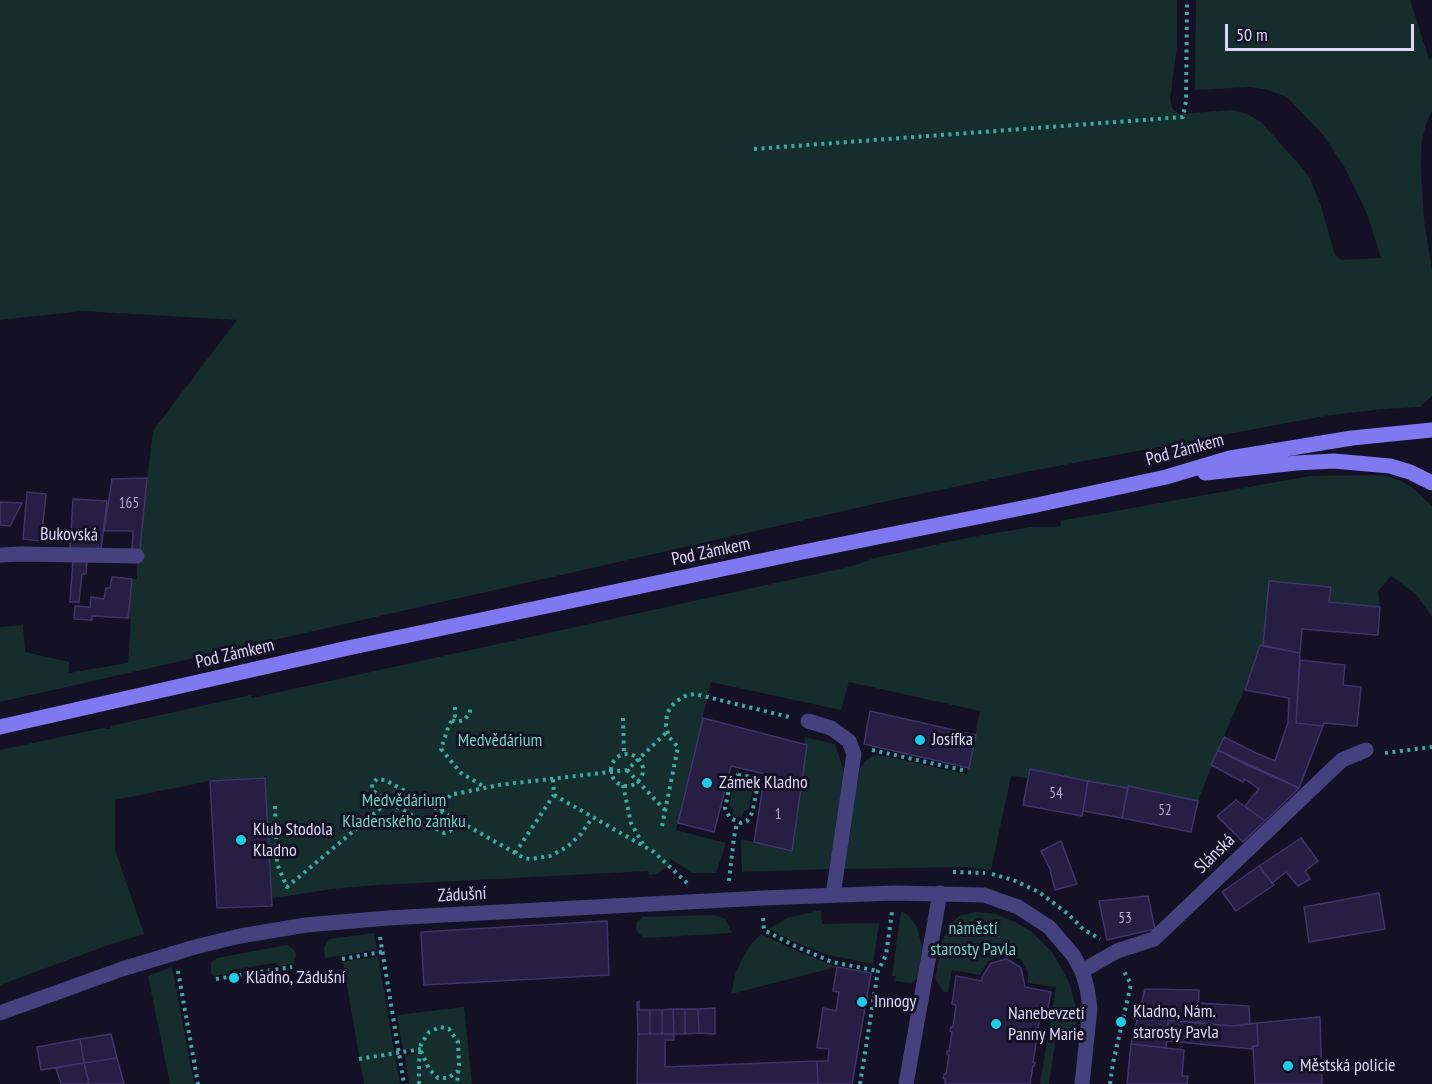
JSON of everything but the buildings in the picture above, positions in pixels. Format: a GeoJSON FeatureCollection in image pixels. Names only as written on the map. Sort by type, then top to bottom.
{"type":"FeatureCollection","features":[{"type":"Feature","properties":{"kind":"main road","name":"Pod Zámkem"},"geometry":{"type":"LineString","coordinates":[[0,727],[348,648],[1166,477],[1230,458],[1352,438],[1432,430]]}},
{"type":"Feature","properties":{"kind":"main road"},"geometry":{"type":"LineString","coordinates":[[1166,477],[1334,461],[1390,466],[1410,472],[1432,483]]}},
{"type":"Feature","properties":{"kind":"street","name":"Bukovská"},"geometry":{"type":"LineString","coordinates":[[0,555],[137,556]]}},
{"type":"Feature","properties":{"kind":"street"},"geometry":{"type":"LineString","coordinates":[[808,721],[831,728],[849,741],[854,754],[833,895]]}},
{"type":"Feature","properties":{"kind":"street","name":"Slánská"},"geometry":{"type":"LineString","coordinates":[[1082,971],[1114,953],[1154,939],[1342,760],[1366,750]]}},
{"type":"Feature","properties":{"kind":"street"},"geometry":{"type":"LineString","coordinates":[[906,1084],[940,894],[984,895],[1018,907],[1049,927],[1073,955],[1088,988],[1090,1008],[1082,1084]]}},
{"type":"Feature","properties":{"kind":"street","name":"Zádušní"},"geometry":{"type":"LineString","coordinates":[[0,1013],[174,953],[275,929],[377,920],[763,898],[940,894]]}},
{"type":"Feature","properties":{"kind":"path"},"geometry":{"type":"LineString","coordinates":[[754,149],[1183,117],[1186,101],[1187,0]]}},
{"type":"Feature","properties":{"kind":"path"},"geometry":{"type":"LineString","coordinates":[[662,826],[678,747],[667,732],[666,719],[670,707],[675,702],[694,694],[808,721]]}},
{"type":"Feature","properties":{"kind":"path"},"geometry":{"type":"LineString","coordinates":[[452,720],[456,722],[464,720],[469,716],[470,706]]}},
{"type":"Feature","properties":{"kind":"path"},"geometry":{"type":"LineString","coordinates":[[455,707],[456,712],[441,749],[461,773],[486,788]]}},
{"type":"Feature","properties":{"kind":"path"},"geometry":{"type":"LineString","coordinates":[[623,718],[624,754]]}},
{"type":"Feature","properties":{"kind":"path"},"geometry":{"type":"LineString","coordinates":[[627,770],[667,732]]}},
{"type":"Feature","properties":{"kind":"path"},"geometry":{"type":"LineString","coordinates":[[1366,750],[1381,754],[1432,747]]}},
{"type":"Feature","properties":{"kind":"path"},"geometry":{"type":"LineString","coordinates":[[854,754],[869,749],[967,771]]}},
{"type":"Feature","properties":{"kind":"path"},"geometry":{"type":"LineString","coordinates":[[624,754],[633,755],[642,764],[643,770],[633,784],[617,783],[611,770],[614,760],[624,754]]}},
{"type":"Feature","properties":{"kind":"path"},"geometry":{"type":"LineString","coordinates":[[441,811],[450,795],[553,777],[611,770],[627,770],[665,810]]}},
{"type":"Feature","properties":{"kind":"path"},"geometry":{"type":"LineString","coordinates":[[738,775],[747,775],[752,777],[758,785],[752,813],[747,821],[737,823],[727,815],[725,808],[731,780],[738,775]]}},
{"type":"Feature","properties":{"kind":"path"},"geometry":{"type":"LineString","coordinates":[[515,853],[554,795],[553,777]]}},
{"type":"Feature","properties":{"kind":"path"},"geometry":{"type":"LineString","coordinates":[[450,816],[454,825],[450,831],[444,833],[373,793],[372,784],[377,779],[385,780],[530,860],[559,852],[575,841],[592,818]]}},
{"type":"Feature","properties":{"kind":"path"},"geometry":{"type":"LineString","coordinates":[[623,785],[631,823],[645,848]]}},
{"type":"Feature","properties":{"kind":"path"},"geometry":{"type":"LineString","coordinates":[[554,795],[654,852],[688,883]]}},
{"type":"Feature","properties":{"kind":"path"},"geometry":{"type":"LineString","coordinates":[[275,806],[277,864],[287,887],[388,802]]}},
{"type":"Feature","properties":{"kind":"path"},"geometry":{"type":"LineString","coordinates":[[729,882],[737,823]]}},
{"type":"Feature","properties":{"kind":"path"},"geometry":{"type":"LineString","coordinates":[[763,898],[764,930],[832,962],[878,971]]}},
{"type":"Feature","properties":{"kind":"path"},"geometry":{"type":"LineString","coordinates":[[377,920],[404,1084]]}},
{"type":"Feature","properties":{"kind":"path"},"geometry":{"type":"LineString","coordinates":[[860,1084],[878,971],[886,955],[889,932]]}},
{"type":"Feature","properties":{"kind":"path"},"geometry":{"type":"LineString","coordinates":[[342,959],[382,952]]}},
{"type":"Feature","properties":{"kind":"path"},"geometry":{"type":"LineString","coordinates":[[174,953],[198,1084]]}},
{"type":"Feature","properties":{"kind":"path"},"geometry":{"type":"LineString","coordinates":[[1110,1084],[1131,984],[1114,953]]}},
{"type":"Feature","properties":{"kind":"path"},"geometry":{"type":"LineString","coordinates":[[216,979],[292,967]]}},
{"type":"Feature","properties":{"kind":"path"},"geometry":{"type":"LineString","coordinates":[[419,1084],[421,1049],[425,1036],[440,1027],[450,1029],[458,1042],[457,1084]]}},
{"type":"Feature","properties":{"kind":"path"},"geometry":{"type":"LineString","coordinates":[[359,1059],[421,1049]]}},
{"type":"Feature","properties":{"kind":"path"},"geometry":{"type":"LineString","coordinates":[[421,1049],[429,1069],[438,1078],[448,1078],[459,1071]]}},
{"type":"Feature","properties":{"kind":"green space"},"geometry":{"type":"Polygon","coordinates":[[[0,0],[1177,0],[1177,46],[1170,99],[1172,108],[1179,114],[1233,110],[1247,114],[1261,122],[1310,179],[1320,203],[1335,255],[1342,260],[1381,258],[1368,216],[1345,168],[1324,136],[1287,97],[1251,87],[1195,90],[1196,0],[1410,0],[1429,59],[1432,58],[1432,111],[1422,140],[1421,167],[1424,220],[1432,270],[1432,396],[1420,407],[1324,416],[901,498],[0,702],[0,627],[23,625],[25,652],[69,662],[69,673],[128,663],[131,619],[128,618],[132,579],[137,579],[137,562],[153,431],[237,320],[83,311],[0,320],[0,0]]]}},
{"type":"Feature","properties":{"kind":"green space"},"geometry":{"type":"Polygon","coordinates":[[[1384,475],[1414,489],[1432,506],[1432,617],[1416,594],[1391,576],[1378,591],[1380,607],[1329,602],[1330,587],[1269,581],[1263,646],[1198,801],[1030,769],[1028,778],[1011,776],[991,870],[968,867],[841,869],[860,769],[865,761],[879,755],[967,774],[980,711],[849,682],[841,710],[711,682],[676,830],[726,843],[716,873],[692,873],[671,859],[669,865],[657,874],[649,875],[648,871],[379,885],[272,898],[265,778],[210,781],[115,800],[115,850],[144,934],[0,985],[0,750],[103,728],[110,729],[111,726],[251,695],[252,698],[853,566],[875,558],[962,539],[1031,527],[1061,526],[1060,521],[1310,476],[1384,475]]]}},
{"type":"Feature","properties":{"kind":"green space"},"geometry":{"type":"Polygon","coordinates":[[[805,737],[835,744],[846,779],[829,869],[742,872],[741,839],[791,851],[807,745],[804,744],[805,737]]]}},
{"type":"Feature","properties":{"kind":"green space"},"geometry":{"type":"Polygon","coordinates":[[[742,782],[747,783],[752,792],[748,810],[744,811],[742,816],[737,817],[733,814],[733,808],[729,806],[733,788],[737,788],[742,782]]]}},
{"type":"Feature","properties":{"kind":"green space"},"geometry":{"type":"Polygon","coordinates":[[[821,910],[822,924],[879,923],[873,964],[828,955],[769,929],[787,918],[821,910]]]}},
{"type":"Feature","properties":{"kind":"green space"},"geometry":{"type":"Polygon","coordinates":[[[901,911],[908,915],[917,927],[922,947],[919,977],[911,983],[895,981],[896,976],[892,976],[901,911]]]}},
{"type":"Feature","properties":{"kind":"green space","name":"náměstí starosty Pavla"},"geometry":{"type":"Polygon","coordinates":[[[975,912],[996,914],[1032,932],[1052,952],[1069,982],[1076,1008],[1077,1033],[1073,1038],[1056,1036],[1049,1084],[1040,1084],[1056,987],[1028,983],[1028,973],[1021,960],[1004,955],[988,961],[980,975],[952,970],[948,992],[944,992],[935,978],[942,942],[948,927],[959,916],[975,912]]]}},
{"type":"Feature","properties":{"kind":"green space"},"geometry":{"type":"Polygon","coordinates":[[[714,915],[725,919],[732,933],[644,938],[636,928],[637,922],[642,917],[714,915]]]}},
{"type":"Feature","properties":{"kind":"green space"},"geometry":{"type":"Polygon","coordinates":[[[374,933],[377,950],[325,958],[324,947],[329,939],[374,933]]]}},
{"type":"Feature","properties":{"kind":"green space"},"geometry":{"type":"Polygon","coordinates":[[[761,934],[837,967],[731,994],[736,972],[743,957],[750,945],[761,934]]]}},
{"type":"Feature","properties":{"kind":"green space"},"geometry":{"type":"Polygon","coordinates":[[[287,945],[296,954],[294,963],[279,966],[275,963],[231,970],[227,974],[213,976],[211,973],[211,963],[217,958],[287,945]]]}},
{"type":"Feature","properties":{"kind":"green space"},"geometry":{"type":"Polygon","coordinates":[[[378,956],[400,1084],[364,1084],[343,962],[378,956]]]}},
{"type":"Feature","properties":{"kind":"green space"},"geometry":{"type":"Polygon","coordinates":[[[172,967],[194,1084],[170,1084],[148,976],[172,967]]]}},
{"type":"Feature","properties":{"kind":"green space"},"geometry":{"type":"Polygon","coordinates":[[[464,1007],[472,1084],[409,1084],[405,1055],[415,1054],[415,1048],[403,1050],[397,1015],[464,1007]]]}},
{"type":"Feature","properties":{"kind":"place","name":"Josífka"},"geometry":{"type":"Point","coordinates":[920,740]}},
{"type":"Feature","properties":{"kind":"place","name":"Zámek Kladno"},"geometry":{"type":"Point","coordinates":[707,783]}},
{"type":"Feature","properties":{"kind":"place","name":"Klub Stodola Kladno"},"geometry":{"type":"Point","coordinates":[241,840]}},
{"type":"Feature","properties":{"kind":"place","name":"Kladno, Zádušní"},"geometry":{"type":"Point","coordinates":[234,978]}},
{"type":"Feature","properties":{"kind":"place","name":"Innogy"},"geometry":{"type":"Point","coordinates":[862,1002]}},
{"type":"Feature","properties":{"kind":"place","name":"Kladno, Nám. starosty Pavla"},"geometry":{"type":"Point","coordinates":[1121,1022]}},
{"type":"Feature","properties":{"kind":"place","name":"Nanebevzetí Panny Marie"},"geometry":{"type":"Point","coordinates":[996,1024]}},
{"type":"Feature","properties":{"kind":"place","name":"Městská policie"},"geometry":{"type":"Point","coordinates":[1288,1066]}},
{"type":"Feature","properties":{"kind":"park label","name":"Medvědárium"},"geometry":{"type":"Point","coordinates":[500,741]}},
{"type":"Feature","properties":{"kind":"park label","name":"Medvědárium Kladenského zámku"},"geometry":{"type":"Point","coordinates":[404,811]}}]}
